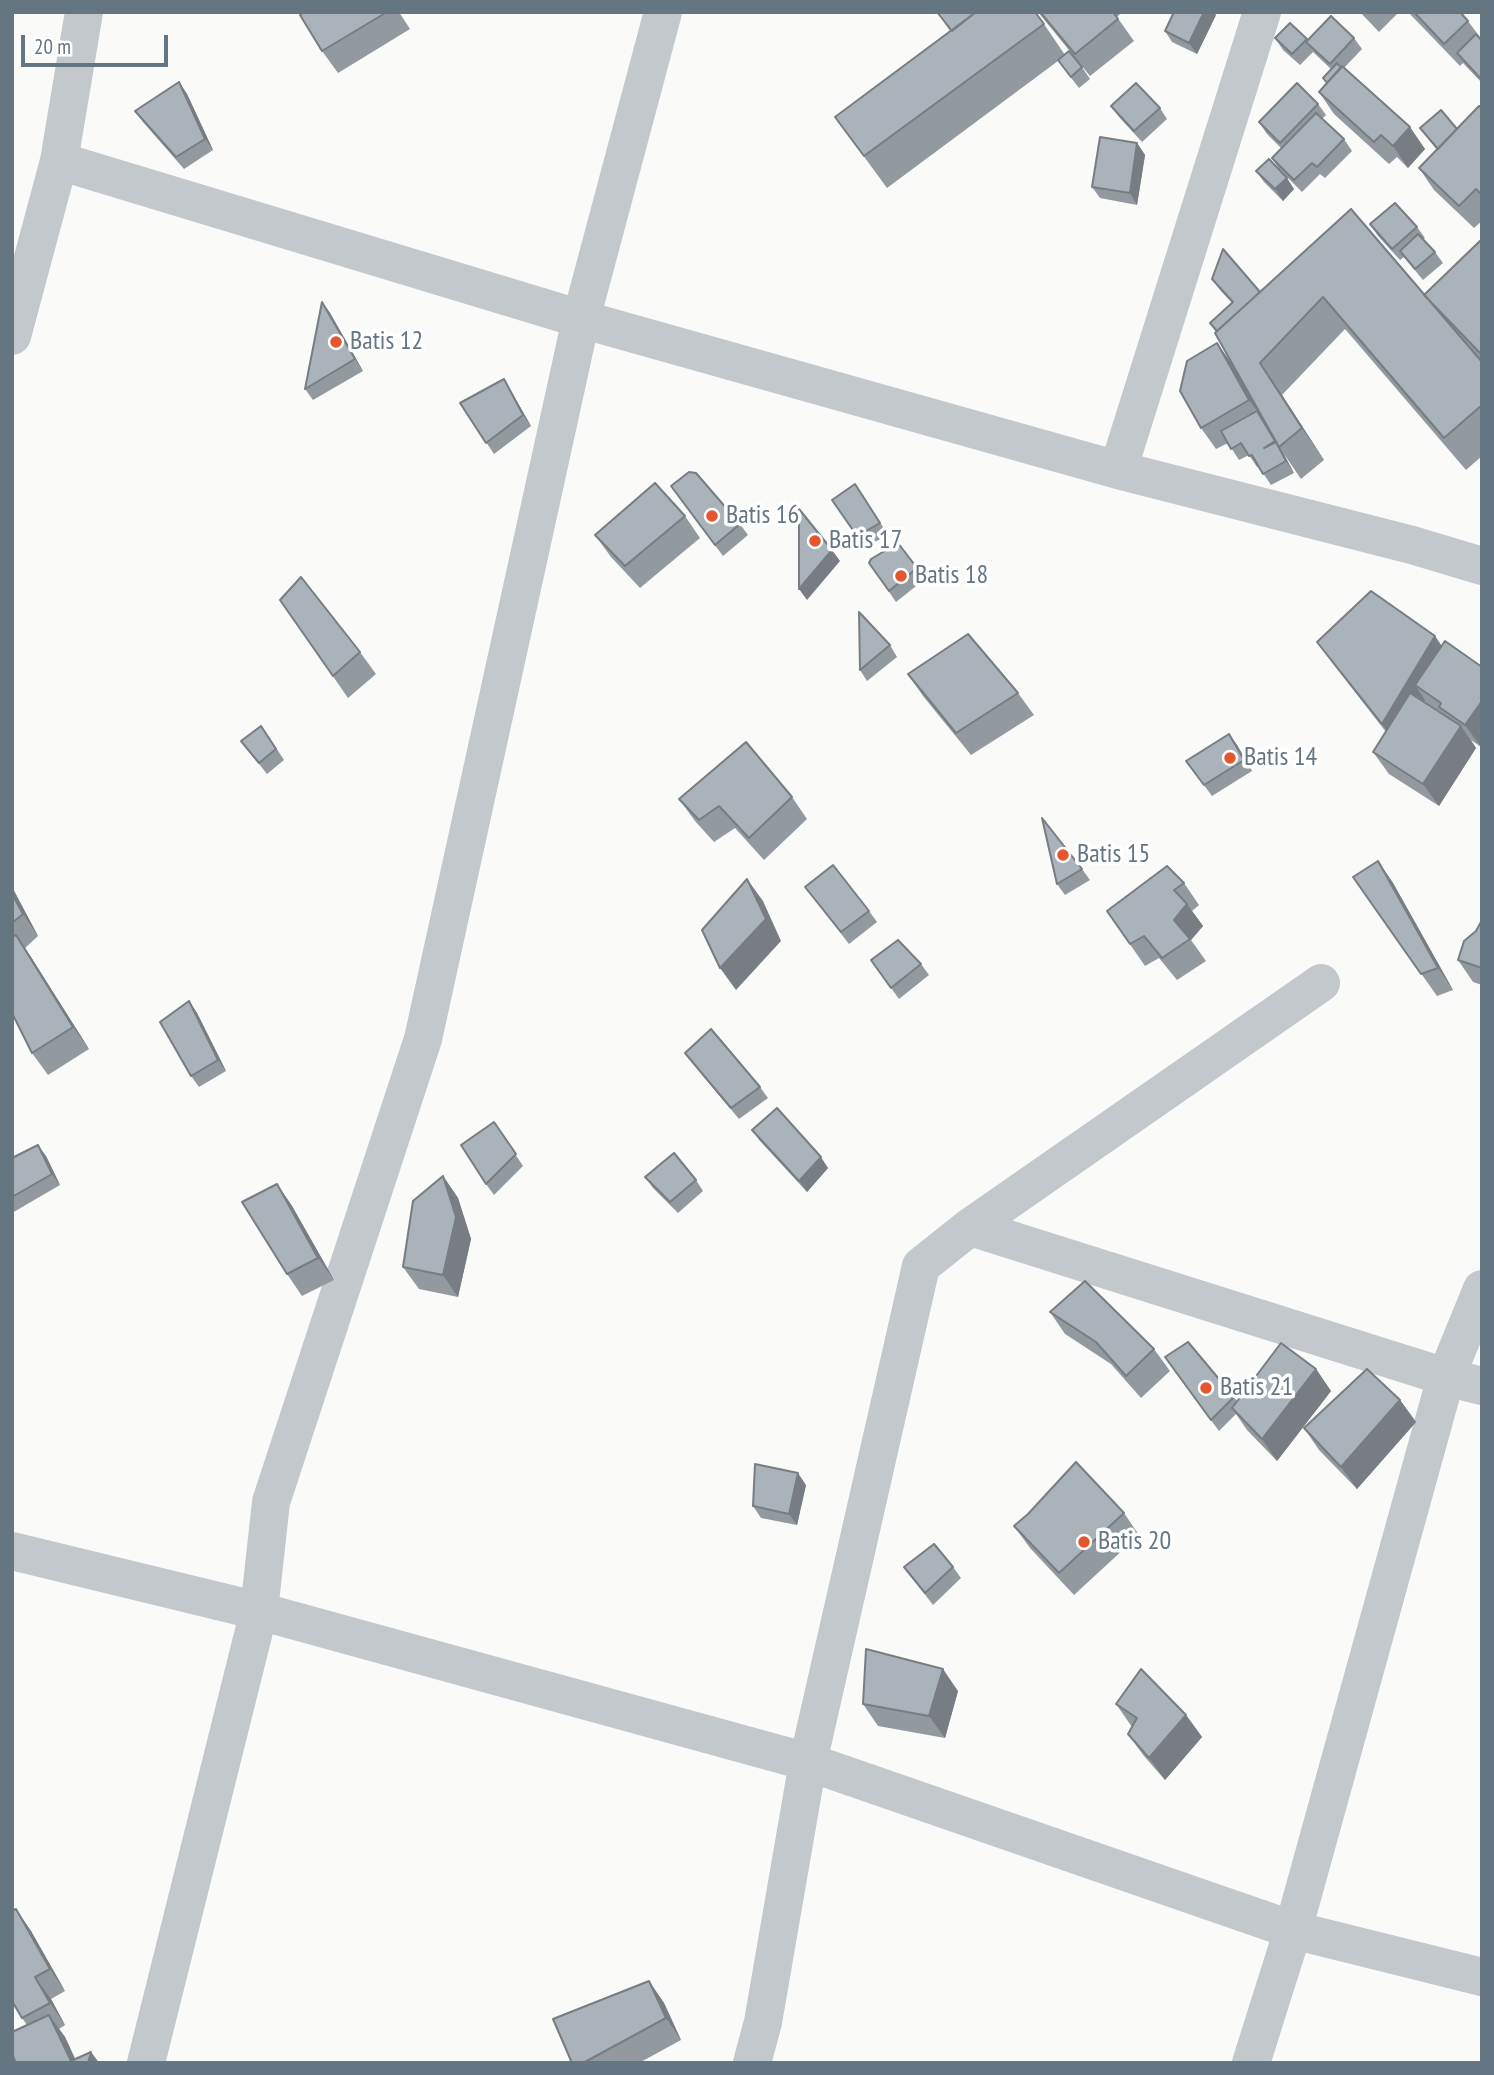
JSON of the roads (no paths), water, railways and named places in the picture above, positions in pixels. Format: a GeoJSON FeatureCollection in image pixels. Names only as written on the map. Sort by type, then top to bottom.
{"type":"FeatureCollection","features":[{"type":"Feature","properties":{"kind":"street"},"geometry":{"type":"LineString","coordinates":[[12,336],[59,161],[84,12]]}},
{"type":"Feature","properties":{"kind":"street"},"geometry":{"type":"LineString","coordinates":[[146,2063],[259,1611],[271,1502],[423,1039],[582,319],[663,12]]}},
{"type":"Feature","properties":{"kind":"street"},"geometry":{"type":"LineString","coordinates":[[1118,470],[1262,12]]}},
{"type":"Feature","properties":{"kind":"street"},"geometry":{"type":"LineString","coordinates":[[59,161],[582,319],[1118,470],[1412,545],[1482,566]]}},
{"type":"Feature","properties":{"kind":"street"},"geometry":{"type":"LineString","coordinates":[[752,2063],[763,2022],[808,1762],[921,1266],[970,1227],[1321,983]]}},
{"type":"Feature","properties":{"kind":"street"},"geometry":{"type":"LineString","coordinates":[[970,1227],[1464,1381]]}},
{"type":"Feature","properties":{"kind":"street"},"geometry":{"type":"LineString","coordinates":[[1251,2063],[1464,1381],[1482,1289]]}},
{"type":"Feature","properties":{"kind":"street"},"geometry":{"type":"LineString","coordinates":[[12,1551],[259,1611],[808,1762],[1293,1930],[1482,1977]]}},
{"type":"Feature","properties":{"kind":"place","name":"Batis 12"},"geometry":{"type":"Point","coordinates":[336,342]}},
{"type":"Feature","properties":{"kind":"place","name":"Batis 16"},"geometry":{"type":"Point","coordinates":[712,516]}},
{"type":"Feature","properties":{"kind":"place","name":"Batis 17"},"geometry":{"type":"Point","coordinates":[815,541]}},
{"type":"Feature","properties":{"kind":"place","name":"Batis 18"},"geometry":{"type":"Point","coordinates":[901,576]}},
{"type":"Feature","properties":{"kind":"place","name":"Batis 14"},"geometry":{"type":"Point","coordinates":[1230,758]}},
{"type":"Feature","properties":{"kind":"place","name":"Batis 15"},"geometry":{"type":"Point","coordinates":[1063,855]}},
{"type":"Feature","properties":{"kind":"place","name":"Batis 21"},"geometry":{"type":"Point","coordinates":[1206,1388]}},
{"type":"Feature","properties":{"kind":"place","name":"Batis 20"},"geometry":{"type":"Point","coordinates":[1084,1542]}}]}
